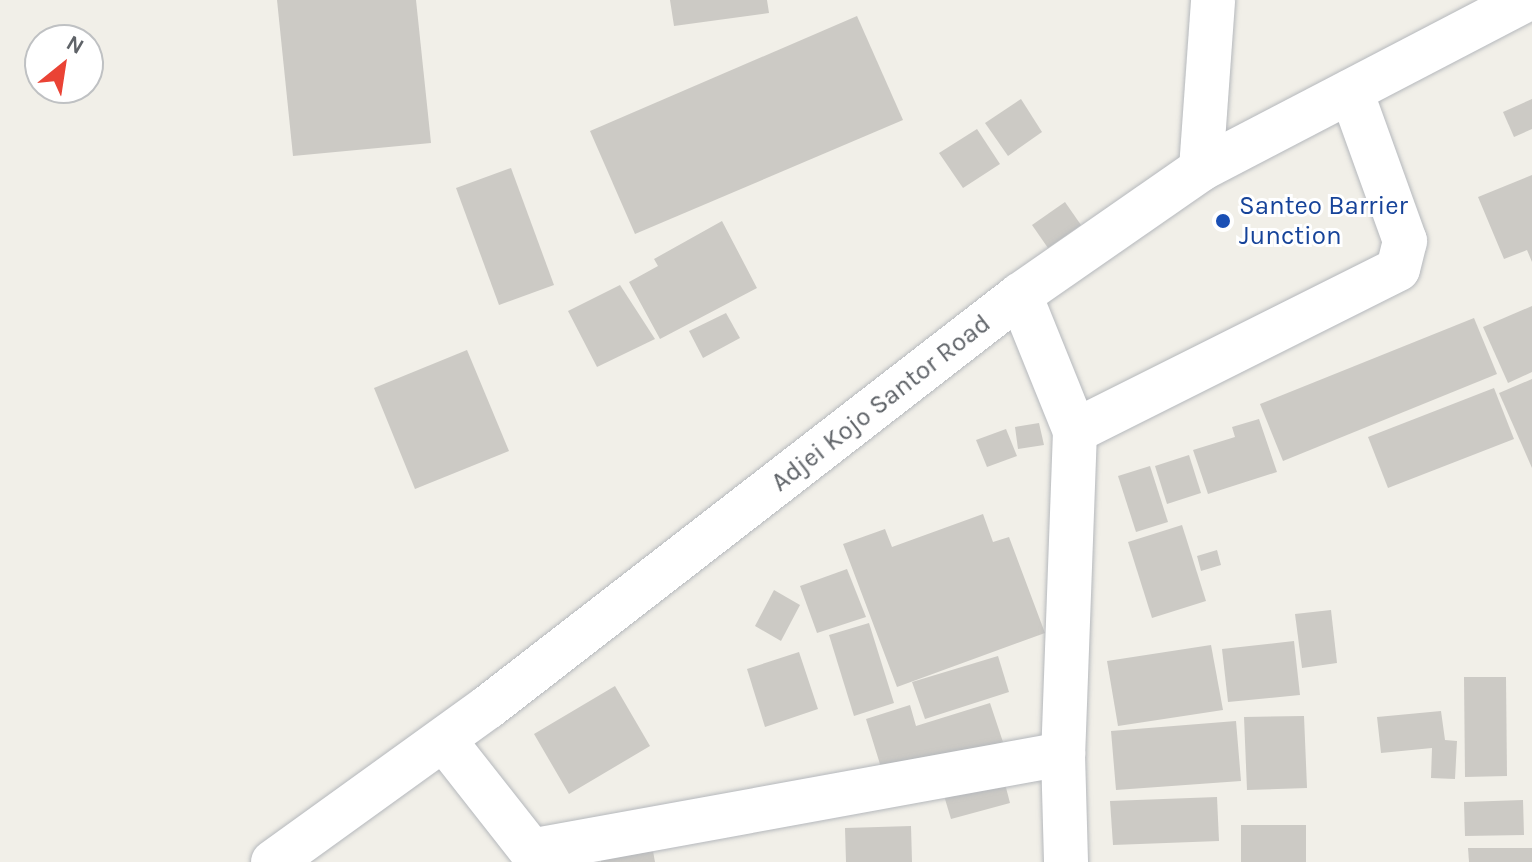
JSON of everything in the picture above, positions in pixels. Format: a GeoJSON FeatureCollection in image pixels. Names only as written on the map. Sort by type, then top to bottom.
{"type":"FeatureCollection","features":[{"type":"Feature","properties":{"kind":"street"},"geometry":{"type":"LineString","coordinates":[[1201,169],[1213,0]]}},
{"type":"Feature","properties":{"kind":"street","name":"Adjei Kojo Santor Road"},"geometry":{"type":"LineString","coordinates":[[273,862],[444,740],[1020,295],[1201,169],[1526,0]]}},
{"type":"Feature","properties":{"kind":"street"},"geometry":{"type":"LineString","coordinates":[[1075,431],[1398,269],[1405,241],[1351,91]]}},
{"type":"Feature","properties":{"kind":"street"},"geometry":{"type":"LineString","coordinates":[[1020,295],[1075,431],[1063,754],[1066,862]]}},
{"type":"Feature","properties":{"kind":"street"},"geometry":{"type":"LineString","coordinates":[[444,740],[538,856],[1063,754]]}},
{"type":"Feature","properties":{"kind":"building"},"geometry":{"type":"Polygon","coordinates":[[[277,0],[416,0],[431,143],[293,156],[277,0]]]}},
{"type":"Feature","properties":{"kind":"building"},"geometry":{"type":"Polygon","coordinates":[[[670,0],[767,0],[769,13],[674,26],[670,0]]]}},
{"type":"Feature","properties":{"kind":"building"},"geometry":{"type":"Polygon","coordinates":[[[857,16],[903,120],[635,234],[590,131],[857,16]]]}},
{"type":"Feature","properties":{"kind":"building"},"geometry":{"type":"Polygon","coordinates":[[[1021,99],[1042,132],[1008,156],[985,123],[1021,99]]]}},
{"type":"Feature","properties":{"kind":"building"},"geometry":{"type":"Polygon","coordinates":[[[1532,99],[1532,129],[1514,137],[1503,112],[1532,99]]]}},
{"type":"Feature","properties":{"kind":"building"},"geometry":{"type":"Polygon","coordinates":[[[977,129],[1000,164],[963,188],[939,153],[977,129]]]}},
{"type":"Feature","properties":{"kind":"building"},"geometry":{"type":"Polygon","coordinates":[[[511,168],[554,285],[499,305],[456,188],[511,168]]]}},
{"type":"Feature","properties":{"kind":"building"},"geometry":{"type":"Polygon","coordinates":[[[1532,175],[1532,262],[1527,250],[1504,259],[1478,197],[1532,175]]]}},
{"type":"Feature","properties":{"kind":"building"},"geometry":{"type":"Polygon","coordinates":[[[1065,202],[1081,225],[1048,248],[1032,225],[1065,202]]]}},
{"type":"Feature","properties":{"kind":"building"},"geometry":{"type":"Polygon","coordinates":[[[722,221],[757,288],[660,339],[629,282],[658,266],[654,259],[722,221]]]}},
{"type":"Feature","properties":{"kind":"building"},"geometry":{"type":"Polygon","coordinates":[[[620,285],[655,339],[597,367],[568,311],[620,285]]]}},
{"type":"Feature","properties":{"kind":"building"},"geometry":{"type":"Polygon","coordinates":[[[1532,306],[1532,372],[1508,383],[1483,327],[1532,306]]]}},
{"type":"Feature","properties":{"kind":"building"},"geometry":{"type":"Polygon","coordinates":[[[726,313],[740,338],[703,358],[689,331],[726,313]]]}},
{"type":"Feature","properties":{"kind":"building"},"geometry":{"type":"Polygon","coordinates":[[[1474,318],[1497,374],[1283,461],[1260,404],[1474,318]]]}},
{"type":"Feature","properties":{"kind":"building"},"geometry":{"type":"Polygon","coordinates":[[[467,350],[509,451],[415,489],[374,388],[467,350]]]}},
{"type":"Feature","properties":{"kind":"building"},"geometry":{"type":"Polygon","coordinates":[[[1532,379],[1532,468],[1499,393],[1532,379]]]}},
{"type":"Feature","properties":{"kind":"building"},"geometry":{"type":"Polygon","coordinates":[[[1494,388],[1514,439],[1388,488],[1368,437],[1494,388]]]}},
{"type":"Feature","properties":{"kind":"building"},"geometry":{"type":"Polygon","coordinates":[[[1259,419],[1277,472],[1208,494],[1193,450],[1235,437],[1232,427],[1259,419]]]}},
{"type":"Feature","properties":{"kind":"building"},"geometry":{"type":"Polygon","coordinates":[[[1039,423],[1044,445],[1018,449],[1015,427],[1039,423]]]}},
{"type":"Feature","properties":{"kind":"building"},"geometry":{"type":"Polygon","coordinates":[[[1006,429],[1017,456],[987,467],[976,440],[1006,429]]]}},
{"type":"Feature","properties":{"kind":"building"},"geometry":{"type":"Polygon","coordinates":[[[1189,455],[1201,493],[1167,504],[1155,466],[1189,455]]]}},
{"type":"Feature","properties":{"kind":"building"},"geometry":{"type":"Polygon","coordinates":[[[1150,466],[1168,522],[1136,532],[1118,476],[1150,466]]]}},
{"type":"Feature","properties":{"kind":"building"},"geometry":{"type":"Polygon","coordinates":[[[983,514],[993,542],[1009,537],[1045,633],[897,687],[843,544],[885,529],[892,547],[983,514]]]}},
{"type":"Feature","properties":{"kind":"building"},"geometry":{"type":"Polygon","coordinates":[[[1182,525],[1206,601],[1152,618],[1128,542],[1182,525]]]}},
{"type":"Feature","properties":{"kind":"building"},"geometry":{"type":"Polygon","coordinates":[[[1217,550],[1221,565],[1201,571],[1197,556],[1217,550]]]}},
{"type":"Feature","properties":{"kind":"building"},"geometry":{"type":"Polygon","coordinates":[[[847,569],[866,617],[817,633],[800,586],[847,569]]]}},
{"type":"Feature","properties":{"kind":"building"},"geometry":{"type":"Polygon","coordinates":[[[774,590],[800,605],[781,641],[755,626],[774,590]]]}},
{"type":"Feature","properties":{"kind":"building"},"geometry":{"type":"Polygon","coordinates":[[[1331,610],[1337,663],[1302,668],[1295,614],[1331,610]]]}},
{"type":"Feature","properties":{"kind":"building"},"geometry":{"type":"Polygon","coordinates":[[[869,623],[894,703],[854,716],[829,635],[869,623]]]}},
{"type":"Feature","properties":{"kind":"building"},"geometry":{"type":"Polygon","coordinates":[[[1294,641],[1300,695],[1228,702],[1222,649],[1294,641]]]}},
{"type":"Feature","properties":{"kind":"building"},"geometry":{"type":"Polygon","coordinates":[[[1211,645],[1223,710],[1118,726],[1107,661],[1211,645]]]}},
{"type":"Feature","properties":{"kind":"building"},"geometry":{"type":"Polygon","coordinates":[[[799,652],[818,709],[765,727],[747,669],[799,652]]]}},
{"type":"Feature","properties":{"kind":"building"},"geometry":{"type":"Polygon","coordinates":[[[998,656],[1009,692],[925,719],[912,682],[998,656]]]}},
{"type":"Feature","properties":{"kind":"building"},"geometry":{"type":"Polygon","coordinates":[[[1464,677],[1506,677],[1507,776],[1465,777],[1464,677]]]}},
{"type":"Feature","properties":{"kind":"building"},"geometry":{"type":"Polygon","coordinates":[[[615,686],[650,746],[569,794],[534,734],[615,686]]]}},
{"type":"Feature","properties":{"kind":"building"},"geometry":{"type":"Polygon","coordinates":[[[990,703],[1003,742],[884,777],[866,719],[910,705],[916,726],[990,703]]]}},
{"type":"Feature","properties":{"kind":"building"},"geometry":{"type":"Polygon","coordinates":[[[1441,711],[1445,740],[1457,741],[1455,779],[1431,778],[1432,748],[1381,753],[1377,717],[1441,711]]]}},
{"type":"Feature","properties":{"kind":"building"},"geometry":{"type":"Polygon","coordinates":[[[1304,716],[1307,788],[1247,790],[1244,717],[1304,716]]]}},
{"type":"Feature","properties":{"kind":"building"},"geometry":{"type":"Polygon","coordinates":[[[1236,721],[1241,781],[1116,790],[1111,731],[1236,721]]]}},
{"type":"Feature","properties":{"kind":"building"},"geometry":{"type":"Polygon","coordinates":[[[997,753],[1010,803],[951,819],[936,769],[997,753]]]}},
{"type":"Feature","properties":{"kind":"building"},"geometry":{"type":"Polygon","coordinates":[[[1217,797],[1219,841],[1113,845],[1110,801],[1217,797]]]}},
{"type":"Feature","properties":{"kind":"building"},"geometry":{"type":"Polygon","coordinates":[[[1523,800],[1524,835],[1465,836],[1464,802],[1523,800]]]}},
{"type":"Feature","properties":{"kind":"building"},"geometry":{"type":"Polygon","coordinates":[[[1241,825],[1306,825],[1306,862],[1241,862],[1241,825]]]}},
{"type":"Feature","properties":{"kind":"building"},"geometry":{"type":"Polygon","coordinates":[[[911,826],[912,862],[846,862],[845,828],[911,826]]]}},
{"type":"Feature","properties":{"kind":"building"},"geometry":{"type":"Polygon","coordinates":[[[1468,848],[1532,848],[1532,862],[1469,862],[1468,848]]]}},
{"type":"Feature","properties":{"kind":"building"},"geometry":{"type":"Polygon","coordinates":[[[653,851],[655,862],[601,862],[601,860],[653,851]]]}},
{"type":"Feature","properties":{"kind":"place","name":"Santeo Barrier Junction"},"geometry":{"type":"Point","coordinates":[1223,221]}}]}
